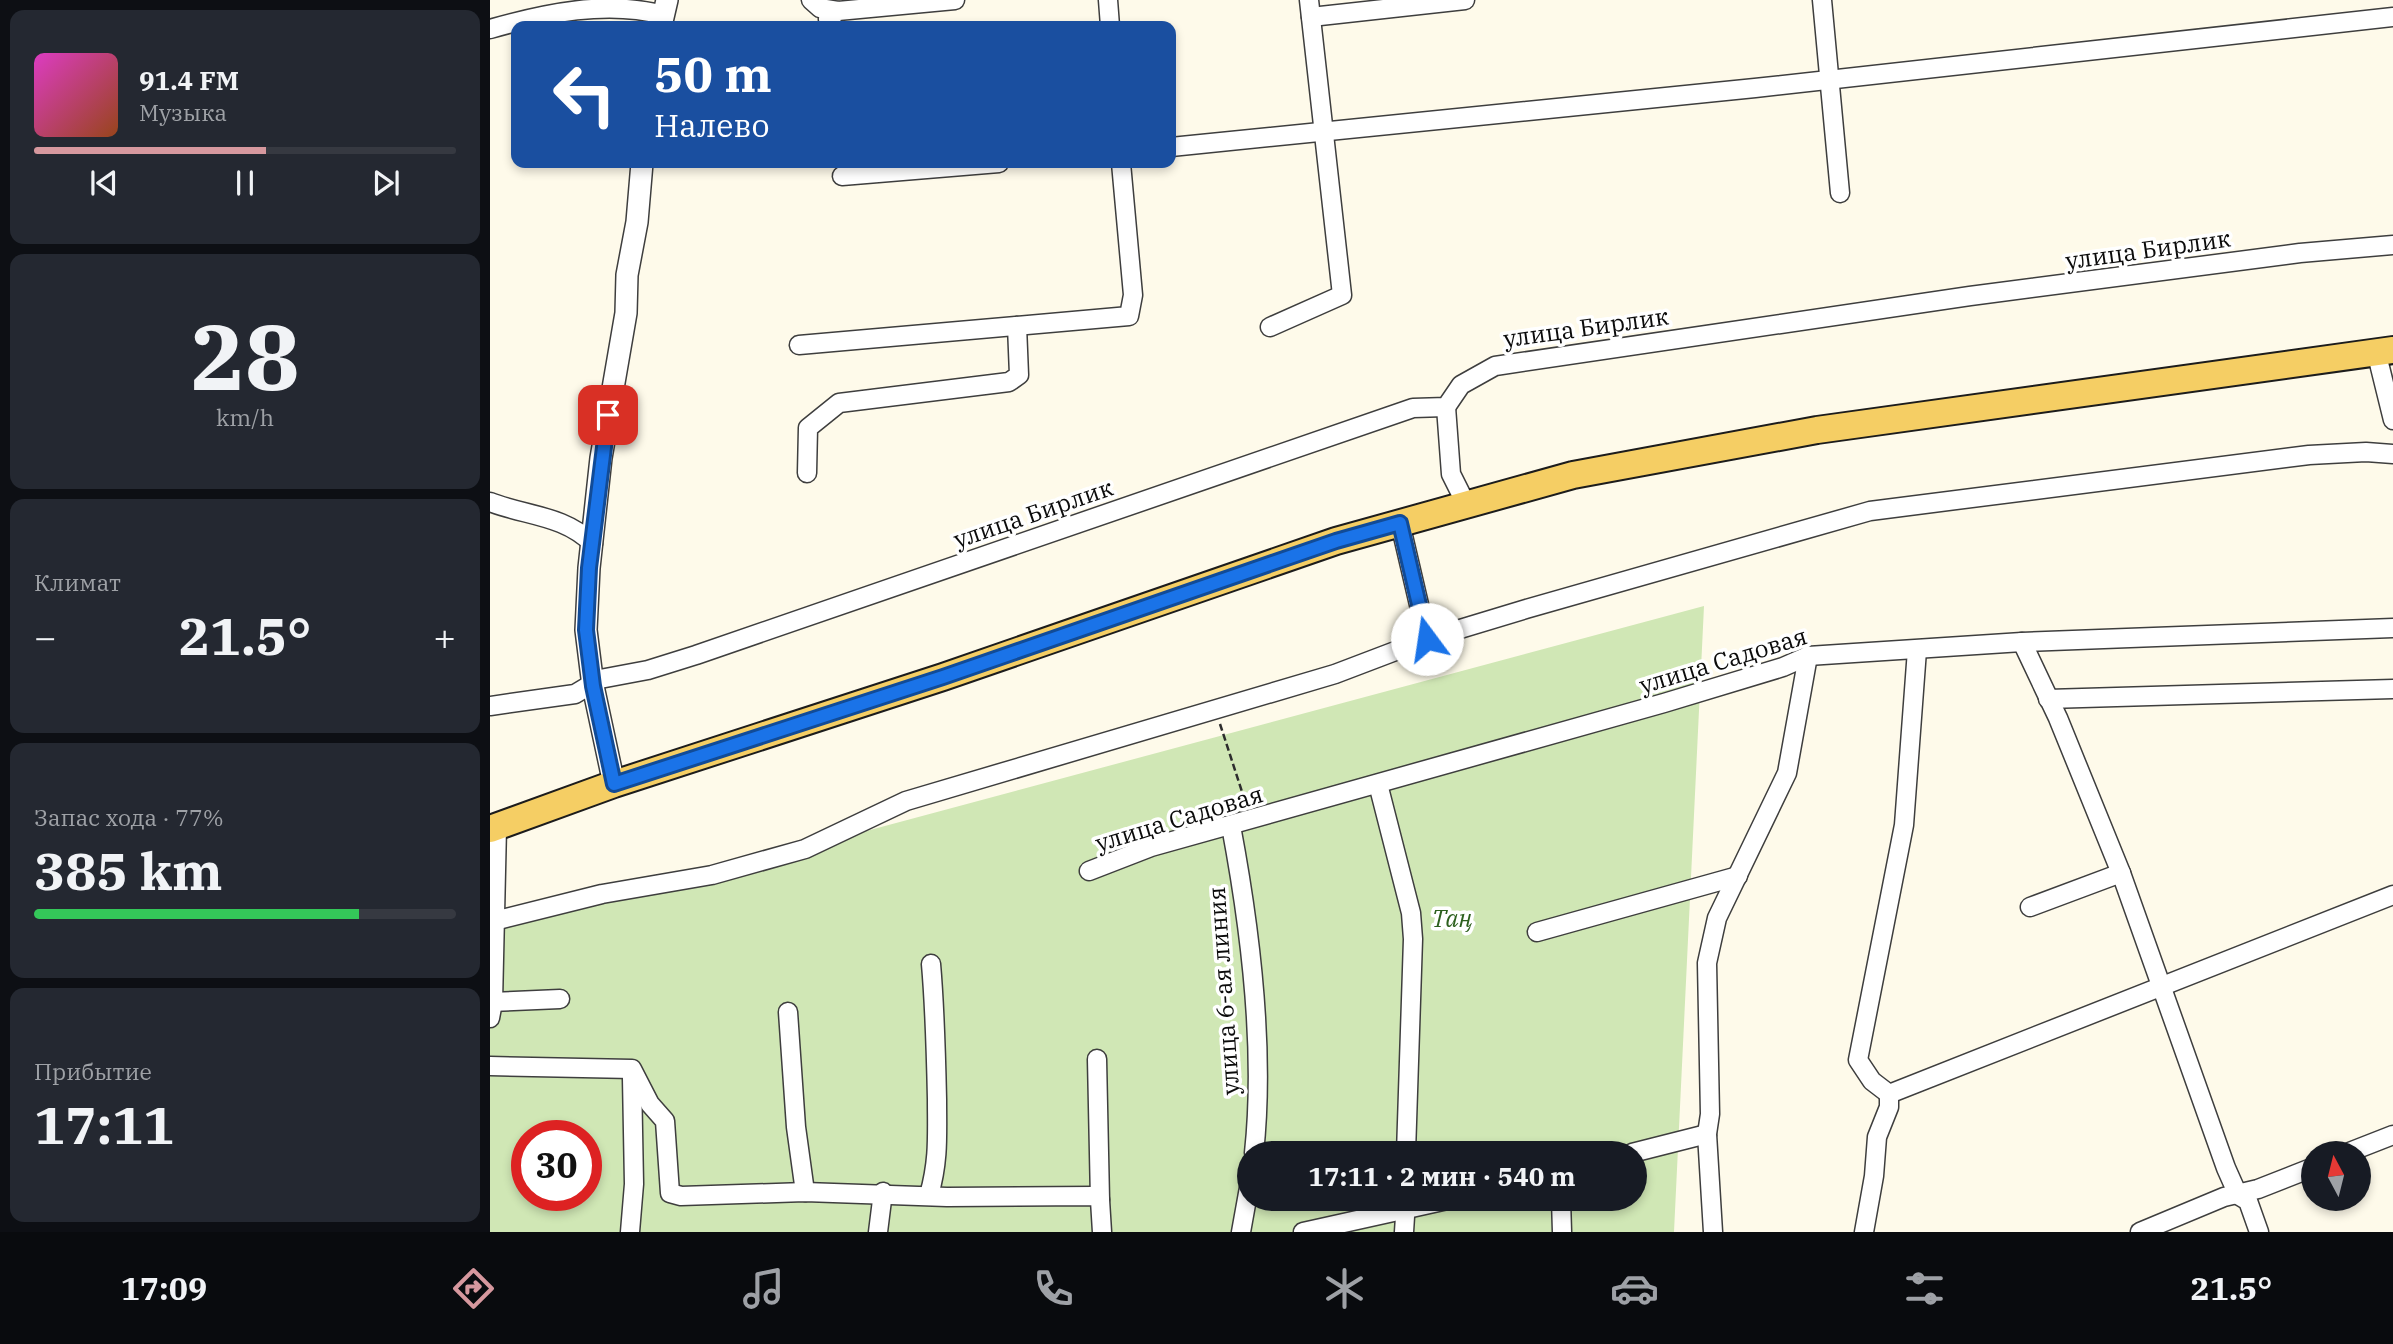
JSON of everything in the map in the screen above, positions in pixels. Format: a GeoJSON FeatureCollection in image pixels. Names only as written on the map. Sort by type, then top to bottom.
{"type":"FeatureCollection","features":[{"type":"Feature","properties":{"kind":"main road"},"geometry":{"type":"LineString","coordinates":[[493,828],[614,784],[930,682],[1336,541],[1573,475],[1740,443],[2385,351]]}},
{"type":"Feature","properties":{"kind":"street"},"geometry":{"type":"LineString","coordinates":[[811,0],[834,18],[955,0]]}},
{"type":"Feature","properties":{"kind":"street"},"geometry":{"type":"LineString","coordinates":[[1108,0],[1110,21]]}},
{"type":"Feature","properties":{"kind":"street"},"geometry":{"type":"LineString","coordinates":[[1270,327],[1342,295],[1310,8],[1465,0]]}},
{"type":"Feature","properties":{"kind":"street"},"geometry":{"type":"LineString","coordinates":[[1822,0],[1840,193]]}},
{"type":"Feature","properties":{"kind":"street"},"geometry":{"type":"LineString","coordinates":[[521,21],[602,4],[642,6],[664,14]]}},
{"type":"Feature","properties":{"kind":"street"},"geometry":{"type":"LineString","coordinates":[[1176,147],[1829,80],[2393,17]]}},
{"type":"Feature","properties":{"kind":"street"},"geometry":{"type":"LineString","coordinates":[[490,29],[511,24]]}},
{"type":"Feature","properties":{"kind":"street"},"geometry":{"type":"LineString","coordinates":[[614,784],[593,686],[586,630],[601,458],[626,313],[642,168]]}},
{"type":"Feature","properties":{"kind":"street"},"geometry":{"type":"LineString","coordinates":[[842,176],[939,168]]}},
{"type":"Feature","properties":{"kind":"street"},"geometry":{"type":"LineString","coordinates":[[799,345],[1129,316],[1133,295],[1121,168]]}},
{"type":"Feature","properties":{"kind":"street","name":"улица Бирлик"},"geometry":{"type":"LineString","coordinates":[[490,706],[575,694],[593,686],[600,679],[648,670],[696,655],[1413,408],[1446,407],[1461,384],[1495,366],[1970,296],[2300,253],[2393,245]]}},
{"type":"Feature","properties":{"kind":"street"},"geometry":{"type":"LineString","coordinates":[[807,473],[808,428],[839,403],[1009,382],[1019,375],[1017,326]]}},
{"type":"Feature","properties":{"kind":"street"},"geometry":{"type":"LineString","coordinates":[[2385,351],[2393,420]]}},
{"type":"Feature","properties":{"kind":"street"},"geometry":{"type":"LineString","coordinates":[[1446,407],[1451,474],[1466,504]]}},
{"type":"Feature","properties":{"kind":"street"},"geometry":{"type":"LineString","coordinates":[[494,921],[602,894],[712,875],[806,849],[906,801],[1335,674],[1427,639],[1645,573],[1870,511],[2309,455],[2366,452],[2393,454]]}},
{"type":"Feature","properties":{"kind":"street"},"geometry":{"type":"LineString","coordinates":[[491,504],[558,520],[583,534],[593,544]]}},
{"type":"Feature","properties":{"kind":"street"},"geometry":{"type":"LineString","coordinates":[[1400,523],[1427,639]]}},
{"type":"Feature","properties":{"kind":"street","name":"улица Садовая"},"geometry":{"type":"LineString","coordinates":[[1089,872],[1151,847],[1740,681],[1808,656],[2022,642],[2393,628]]}},
{"type":"Feature","properties":{"kind":"street"},"geometry":{"type":"LineString","coordinates":[[2022,642],[2121,873],[2238,1195],[2248,1200],[2259,1232]]}},
{"type":"Feature","properties":{"kind":"street"},"geometry":{"type":"LineString","coordinates":[[1889,1094],[1872,1081],[1857,1060],[1902,836],[1917,650]]}},
{"type":"Feature","properties":{"kind":"street"},"geometry":{"type":"LineString","coordinates":[[1713,1232],[1707,1134],[1710,1114],[1707,963],[1717,918],[1787,774],[1808,656]]}},
{"type":"Feature","properties":{"kind":"street"},"geometry":{"type":"LineString","coordinates":[[2048,699],[2393,689]]}},
{"type":"Feature","properties":{"kind":"street"},"geometry":{"type":"LineString","coordinates":[[1378,784],[1411,913],[1413,970],[1406,1141]]}},
{"type":"Feature","properties":{"kind":"street","name":"улица 6-ая линия"},"geometry":{"type":"LineString","coordinates":[[1231,826],[1254,1005],[1255,1141]]}},
{"type":"Feature","properties":{"kind":"street"},"geometry":{"type":"LineString","coordinates":[[493,828],[491,1007],[560,999]]}},
{"type":"Feature","properties":{"kind":"street"},"geometry":{"type":"LineString","coordinates":[[2030,907],[2121,873]]}},
{"type":"Feature","properties":{"kind":"street"},"geometry":{"type":"LineString","coordinates":[[1537,932],[1738,876]]}},
{"type":"Feature","properties":{"kind":"street"},"geometry":{"type":"LineString","coordinates":[[1889,1094],[2161,984],[2393,895]]}},
{"type":"Feature","properties":{"kind":"street"},"geometry":{"type":"LineString","coordinates":[[929,1195],[938,1163],[938,1062],[931,964]]}},
{"type":"Feature","properties":{"kind":"street"},"geometry":{"type":"LineString","coordinates":[[788,1012],[796,1127],[805,1192]]}},
{"type":"Feature","properties":{"kind":"street"},"geometry":{"type":"LineString","coordinates":[[1097,1059],[1102,1232]]}},
{"type":"Feature","properties":{"kind":"street"},"geometry":{"type":"LineString","coordinates":[[490,1066],[632,1069]]}},
{"type":"Feature","properties":{"kind":"street"},"geometry":{"type":"LineString","coordinates":[[632,1069],[650,1104],[665,1121],[670,1193],[681,1196],[883,1192],[929,1195],[1095,1196],[1100,1200]]}},
{"type":"Feature","properties":{"kind":"street"},"geometry":{"type":"LineString","coordinates":[[630,1232],[634,1184],[632,1069]]}},
{"type":"Feature","properties":{"kind":"street"},"geometry":{"type":"LineString","coordinates":[[1864,1232],[1874,1176],[1877,1137],[1889,1107],[1889,1094]]}},
{"type":"Feature","properties":{"kind":"street"},"geometry":{"type":"LineString","coordinates":[[1647,1149],[1707,1134]]}},
{"type":"Feature","properties":{"kind":"street"},"geometry":{"type":"LineString","coordinates":[[2371,1144],[2393,1135]]}},
{"type":"Feature","properties":{"kind":"street"},"geometry":{"type":"LineString","coordinates":[[2140,1232],[2224,1197],[2238,1195],[2301,1172]]}},
{"type":"Feature","properties":{"kind":"street"},"geometry":{"type":"LineString","coordinates":[[878,1232],[883,1192]]}},
{"type":"Feature","properties":{"kind":"street"},"geometry":{"type":"LineString","coordinates":[[1241,1232],[1245,1211]]}},
{"type":"Feature","properties":{"kind":"street"},"geometry":{"type":"LineString","coordinates":[[1303,1232],[1382,1211]]}},
{"type":"Feature","properties":{"kind":"street"},"geometry":{"type":"LineString","coordinates":[[1404,1232],[1405,1211]]}},
{"type":"Feature","properties":{"kind":"street"},"geometry":{"type":"LineString","coordinates":[[1561,1211],[1562,1232]]}},
{"type":"Feature","properties":{"kind":"path"},"geometry":{"type":"LineString","coordinates":[[1214,708],[1252,820]]}},
{"type":"Feature","properties":{"kind":"green space","name":"Таң"},"geometry":{"type":"Polygon","coordinates":[[[1704,606],[1674,1232],[490,1232],[490,932],[1704,606]]]}},
{"type":"Feature","properties":{"kind":"route"},"geometry":{"type":"LineString","coordinates":[[608,415],[589,568],[586,630],[593,686],[614,784],[943,677],[1336,541],[1400,523],[1427,639]]}}]}
